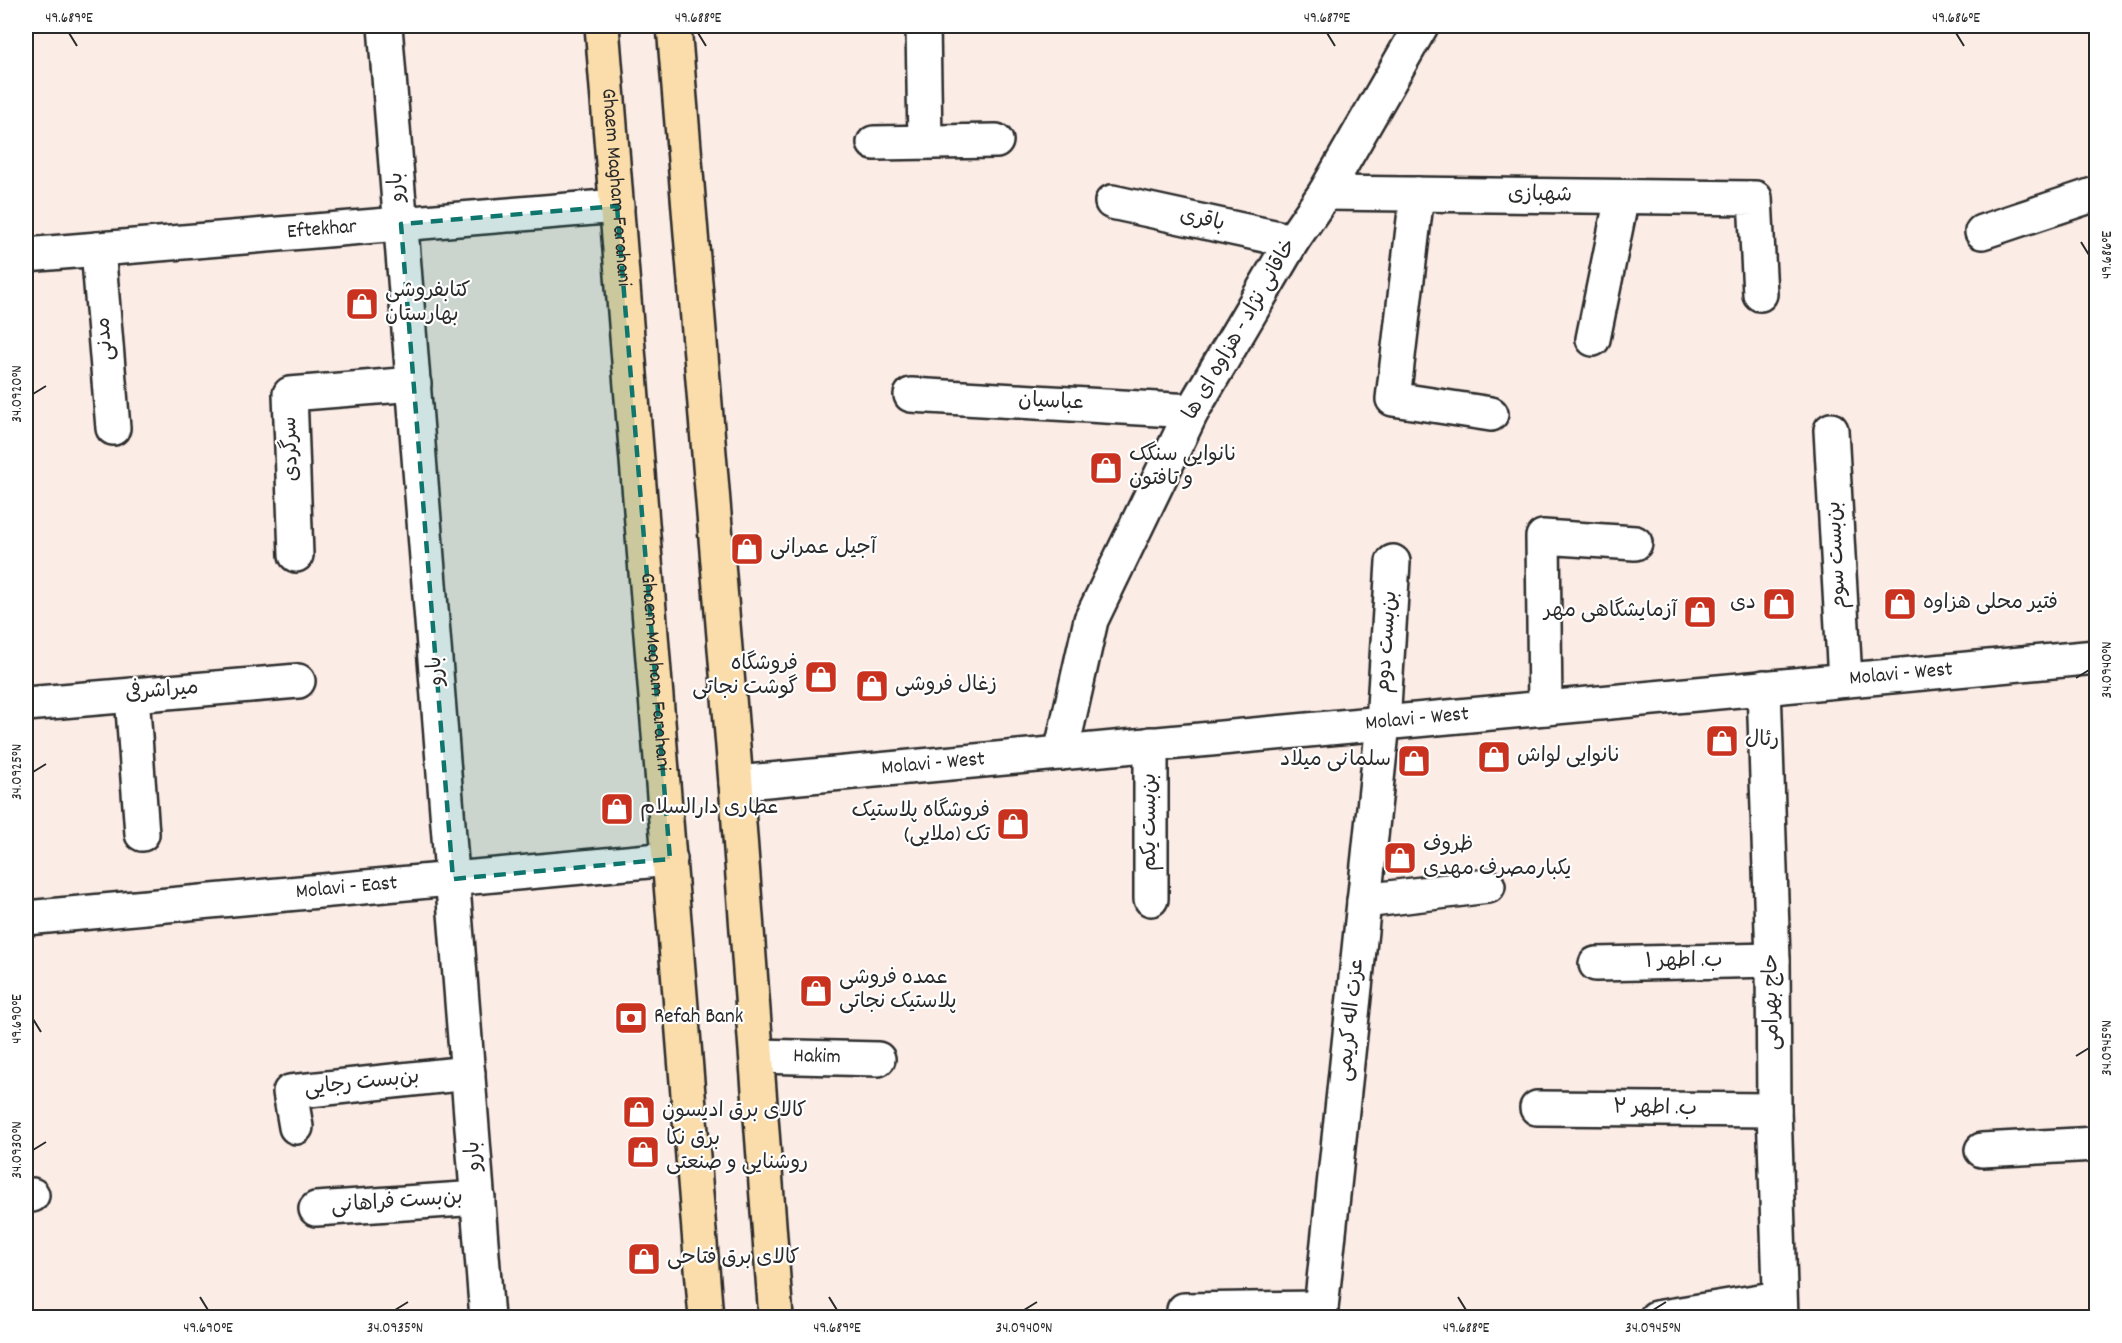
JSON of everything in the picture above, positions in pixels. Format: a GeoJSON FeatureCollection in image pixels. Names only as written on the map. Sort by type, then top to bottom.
{"type":"FeatureCollection","features":[{"type":"Feature","properties":{"kind":"main road","name":"Ghaem Magham Farahani"},"geometry":{"type":"LineString","coordinates":[[602,26],[706,1317]]}},
{"type":"Feature","properties":{"kind":"main road"},"geometry":{"type":"LineString","coordinates":[[674,26],[736,783],[776,1317]]}},
{"type":"Feature","properties":{"kind":"street","name":"بارو"},"geometry":{"type":"LineString","coordinates":[[385,26],[487,1317]]}},
{"type":"Feature","properties":{"kind":"street"},"geometry":{"type":"LineString","coordinates":[[923,26],[925,142]]}},
{"type":"Feature","properties":{"kind":"street","name":"خاقانی نژاد - هزاوه ای ها"},"geometry":{"type":"LineString","coordinates":[[1061,753],[1091,620],[1192,411],[1292,241],[1324,193],[1421,26]]}},
{"type":"Feature","properties":{"kind":"street"},"geometry":{"type":"LineString","coordinates":[[874,143],[996,141]]}},
{"type":"Feature","properties":{"kind":"street","name":"شهبازی"},"geometry":{"type":"LineString","coordinates":[[1324,193],[1755,198],[1760,294]]}},
{"type":"Feature","properties":{"kind":"street"},"geometry":{"type":"LineString","coordinates":[[1418,194],[1393,399],[1491,414]]}},
{"type":"Feature","properties":{"kind":"street"},"geometry":{"type":"LineString","coordinates":[[1982,232],[2097,194]]}},
{"type":"Feature","properties":{"kind":"street"},"geometry":{"type":"LineString","coordinates":[[1593,339],[1622,197]]}},
{"type":"Feature","properties":{"kind":"street","name":"باقری"},"geometry":{"type":"LineString","coordinates":[[1112,202],[1292,241]]}},
{"type":"Feature","properties":{"kind":"street","name":"Eftekhar"},"geometry":{"type":"LineString","coordinates":[[26,255],[617,206]]}},
{"type":"Feature","properties":{"kind":"street","name":"مدنی"},"geometry":{"type":"LineString","coordinates":[[98,249],[113,429]]}},
{"type":"Feature","properties":{"kind":"street","name":"سرگردی"},"geometry":{"type":"LineString","coordinates":[[296,555],[290,394],[414,384]]}},
{"type":"Feature","properties":{"kind":"street","name":"عباسیان"},"geometry":{"type":"LineString","coordinates":[[911,395],[1192,411]]}},
{"type":"Feature","properties":{"kind":"street","name":"بن‌بست سوم"},"geometry":{"type":"LineString","coordinates":[[1831,430],[1845,680]]}},
{"type":"Feature","properties":{"kind":"street"},"geometry":{"type":"LineString","coordinates":[[1545,708],[1543,537],[1635,543]]}},
{"type":"Feature","properties":{"kind":"street","name":"بن‌بست دوم"},"geometry":{"type":"LineString","coordinates":[[1383,723],[1393,562]]}},
{"type":"Feature","properties":{"kind":"street","name":"Molavi - West"},"geometry":{"type":"LineString","coordinates":[[736,783],[2097,657]]}},
{"type":"Feature","properties":{"kind":"street","name":"میراشرفی"},"geometry":{"type":"LineString","coordinates":[[26,704],[298,681]]}},
{"type":"Feature","properties":{"kind":"street","name":"حاج بهرامی"},"geometry":{"type":"LineString","coordinates":[[1764,687],[1773,960],[1774,1110],[1780,1308]]}},
{"type":"Feature","properties":{"kind":"street"},"geometry":{"type":"LineString","coordinates":[[132,695],[142,834]]}},
{"type":"Feature","properties":{"kind":"street","name":"عزت اله کریمی"},"geometry":{"type":"LineString","coordinates":[[1320,1313],[1383,723]]}},
{"type":"Feature","properties":{"kind":"street","name":"بن‌بست یکم"},"geometry":{"type":"LineString","coordinates":[[1151,744],[1151,899]]}},
{"type":"Feature","properties":{"kind":"street","name":"Molavi - East"},"geometry":{"type":"LineString","coordinates":[[26,918],[670,859]]}},
{"type":"Feature","properties":{"kind":"street"},"geometry":{"type":"LineString","coordinates":[[1364,901],[1488,886]]}},
{"type":"Feature","properties":{"kind":"street","name":"ب. اطهر ۱"},"geometry":{"type":"LineString","coordinates":[[1596,964],[1773,960]]}},
{"type":"Feature","properties":{"kind":"street","name":"Hakim"},"geometry":{"type":"LineString","coordinates":[[757,1056],[878,1059]]}},
{"type":"Feature","properties":{"kind":"street","name":"بن‌بست رجایی"},"geometry":{"type":"LineString","coordinates":[[297,1127],[290,1092],[468,1073]]}},
{"type":"Feature","properties":{"kind":"street","name":"ب. اطهر ۲"},"geometry":{"type":"LineString","coordinates":[[1537,1108],[1774,1110]]}},
{"type":"Feature","properties":{"kind":"street"},"geometry":{"type":"LineString","coordinates":[[1982,1150],[2097,1144]]}},
{"type":"Feature","properties":{"kind":"street","name":"بن‌بست فراهانی"},"geometry":{"type":"LineString","coordinates":[[316,1209],[478,1198]]}},
{"type":"Feature","properties":{"kind":"street"},"geometry":{"type":"LineString","coordinates":[[1656,1317],[1780,1308]]}},
{"type":"Feature","properties":{"kind":"street"},"geometry":{"type":"LineString","coordinates":[[1184,1310],[1320,1313]]}},
{"type":"Feature","properties":{"kind":"highlighted area"},"geometry":{"type":"Polygon","coordinates":[[[617,206],[670,859],[453,879],[401,224],[617,206]]]}},
{"type":"Feature","properties":{"kind":"place","name":"کتابفروشی بهارستان"},"geometry":{"type":"Point","coordinates":[362,304]}},
{"type":"Feature","properties":{"kind":"place","name":"نانوایی سنگک و تافتون"},"geometry":{"type":"Point","coordinates":[1106,468]}},
{"type":"Feature","properties":{"kind":"place","name":"آجیل عمرانی"},"geometry":{"type":"Point","coordinates":[747,549]}},
{"type":"Feature","properties":{"kind":"place","name":"دی"},"geometry":{"type":"Point","coordinates":[1779,604]}},
{"type":"Feature","properties":{"kind":"place","name":"فتیر محلی هزاوه"},"geometry":{"type":"Point","coordinates":[1900,604]}},
{"type":"Feature","properties":{"kind":"place","name":"آزمایشگاهی مهر"},"geometry":{"type":"Point","coordinates":[1700,612]}},
{"type":"Feature","properties":{"kind":"place","name":"فروشگاه گوشت نجاتی"},"geometry":{"type":"Point","coordinates":[821,677]}},
{"type":"Feature","properties":{"kind":"place","name":"زغال فروشی"},"geometry":{"type":"Point","coordinates":[872,686]}},
{"type":"Feature","properties":{"kind":"place","name":"رئال"},"geometry":{"type":"Point","coordinates":[1722,741]}},
{"type":"Feature","properties":{"kind":"place","name":"نانوایی لواش"},"geometry":{"type":"Point","coordinates":[1494,757]}},
{"type":"Feature","properties":{"kind":"place","name":"سلمانی میلاد"},"geometry":{"type":"Point","coordinates":[1414,761]}},
{"type":"Feature","properties":{"kind":"place","name":"عطاری دارالسلام"},"geometry":{"type":"Point","coordinates":[617,809]}},
{"type":"Feature","properties":{"kind":"place","name":"فروشگاه پلاستیک تک (ملایی)"},"geometry":{"type":"Point","coordinates":[1013,824]}},
{"type":"Feature","properties":{"kind":"place","name":"ظروف یکبارمصرف مهدی"},"geometry":{"type":"Point","coordinates":[1400,858]}},
{"type":"Feature","properties":{"kind":"place","name":"عمده فروشی پلاستیک نجاتی"},"geometry":{"type":"Point","coordinates":[816,991]}},
{"type":"Feature","properties":{"kind":"place","name":"Refah Bank"},"geometry":{"type":"Point","coordinates":[631,1018]}},
{"type":"Feature","properties":{"kind":"place","name":"کالای برق ادیسون"},"geometry":{"type":"Point","coordinates":[639,1112]}},
{"type":"Feature","properties":{"kind":"place","name":"برق نکا روشنایی و صنعتی"},"geometry":{"type":"Point","coordinates":[643,1152]}},
{"type":"Feature","properties":{"kind":"place","name":"کالای برق فتاحی"},"geometry":{"type":"Point","coordinates":[644,1259]}}]}
